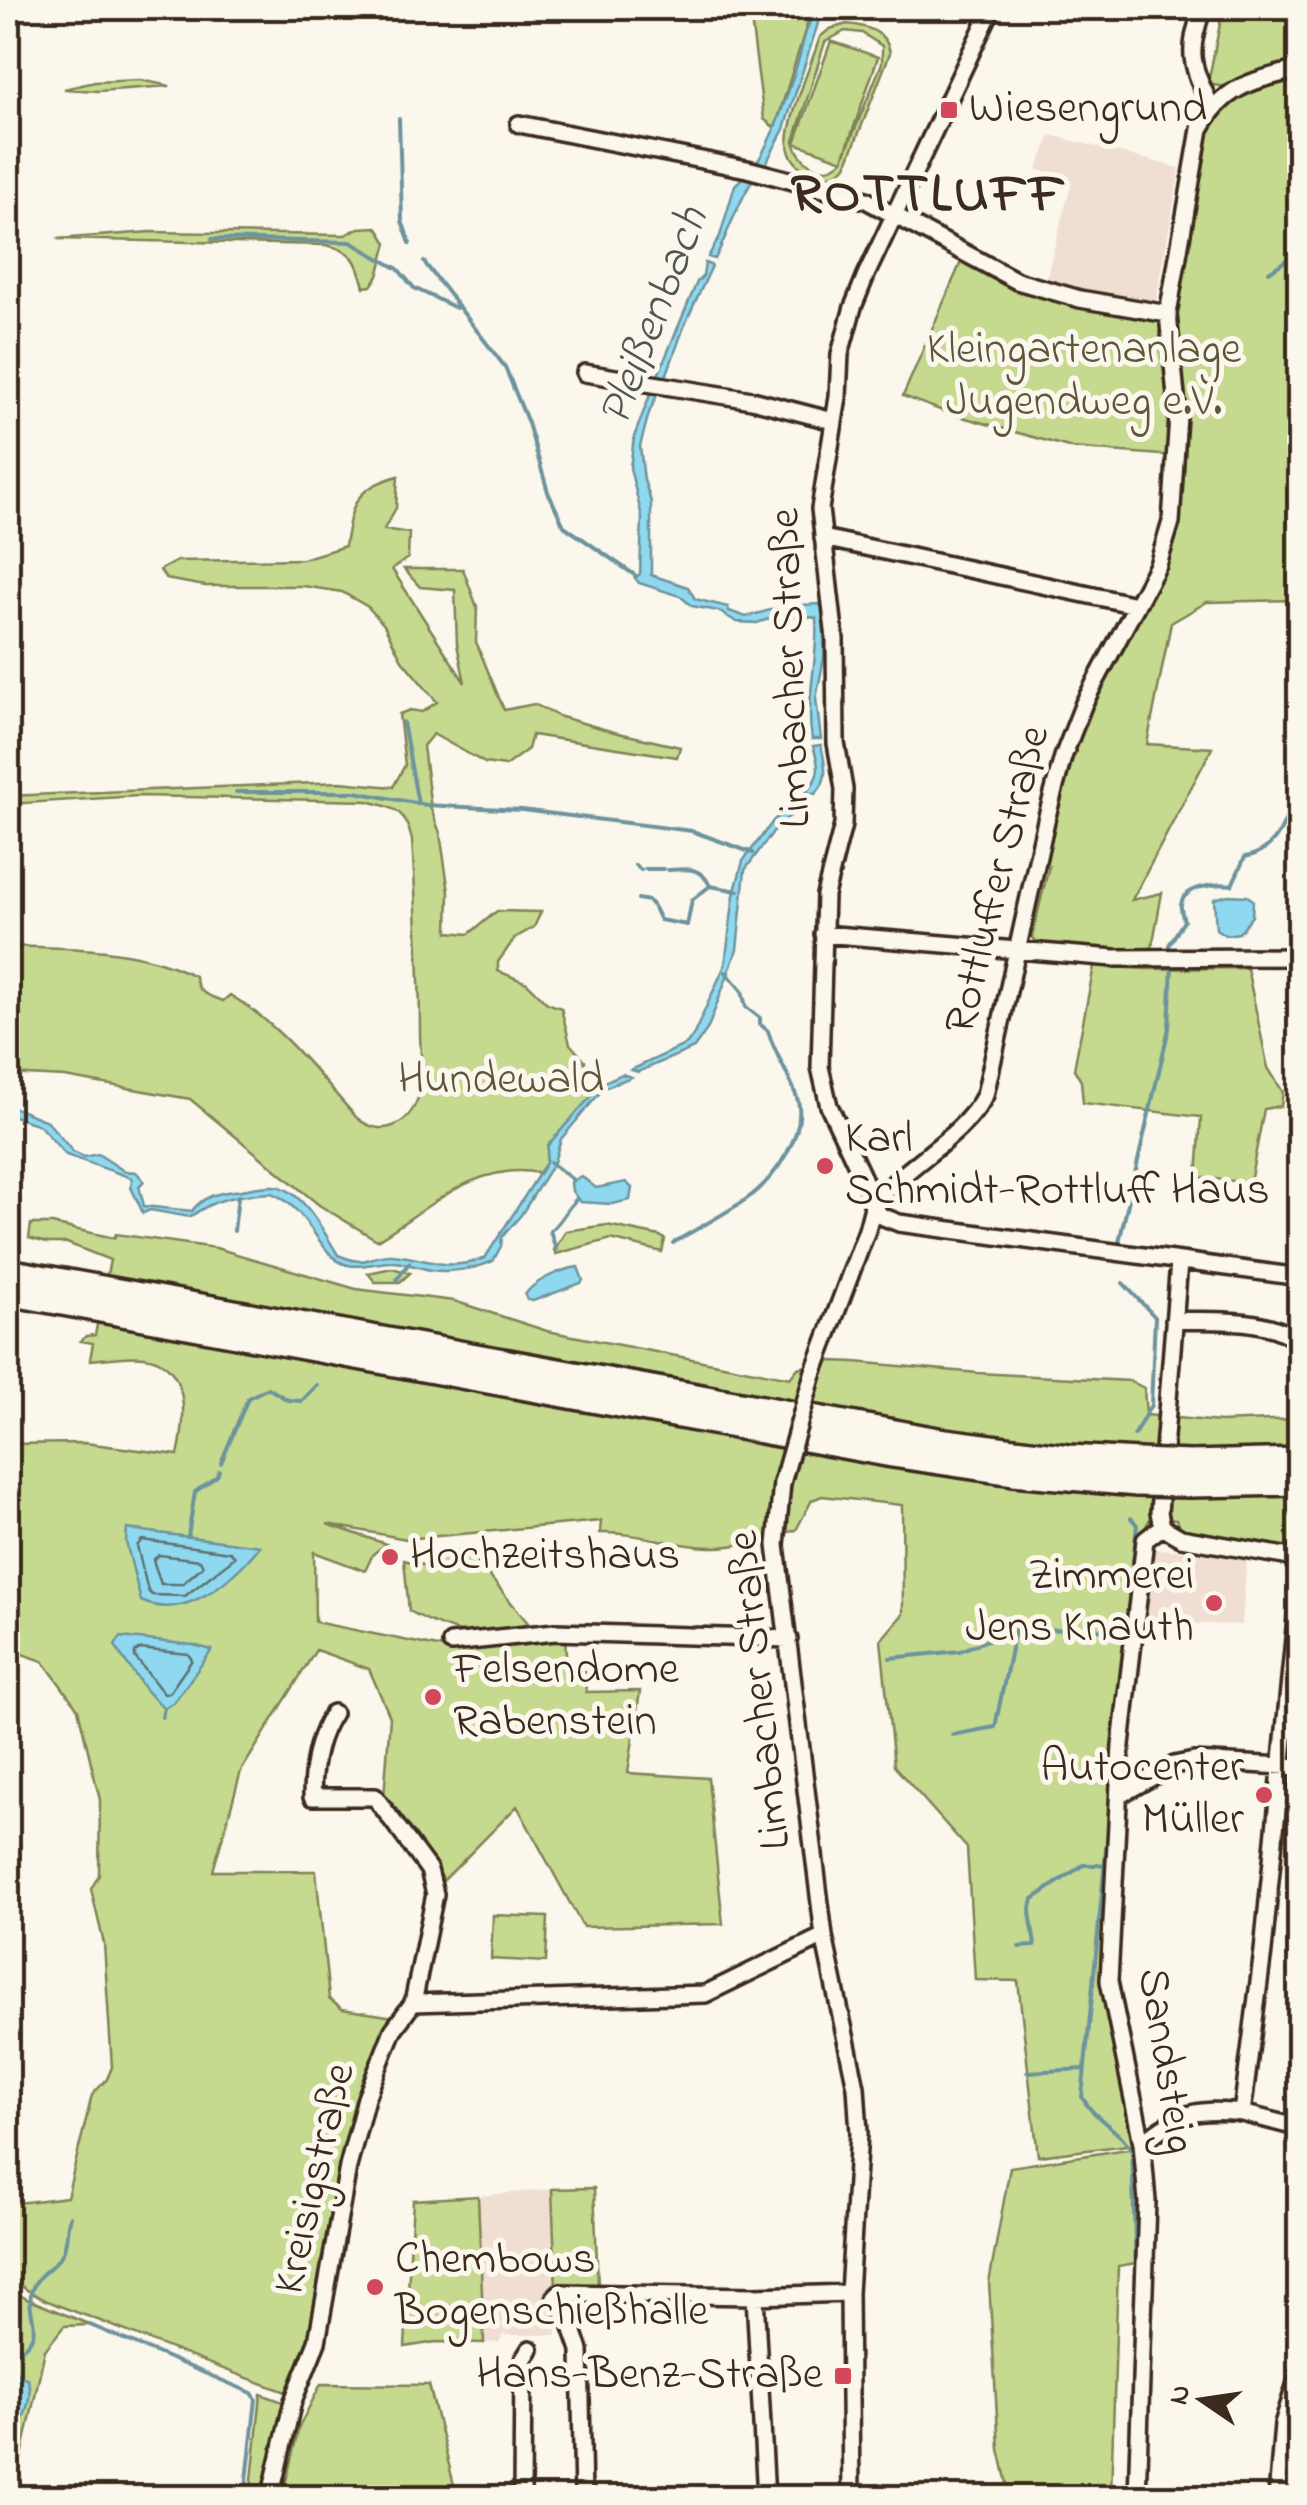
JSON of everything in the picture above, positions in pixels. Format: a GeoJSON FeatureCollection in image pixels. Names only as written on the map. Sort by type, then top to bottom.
{"type":"FeatureCollection","features":[{"type":"Feature","properties":{"kind":"highway"},"geometry":{"type":"LineString","coordinates":[[8,1272],[938,1441],[1138,1472]]}},
{"type":"Feature","properties":{"kind":"highway"},"geometry":{"type":"LineString","coordinates":[[8,1292],[892,1454],[1013,1472],[1138,1472],[1300,1482]]}},
{"type":"Feature","properties":{"kind":"highway"},"geometry":{"type":"LineString","coordinates":[[1191,1474],[1300,1461]]}},
{"type":"Feature","properties":{"kind":"street","name":"Limbacher Straße"},"geometry":{"type":"LineString","coordinates":[[852,2498],[849,2294],[859,2132],[856,2087],[824,1936],[776,1545],[782,1483],[813,1374],[872,1207],[867,1187],[822,1088],[820,1068],[825,896],[843,825],[844,790],[836,743],[835,639],[820,508],[838,397],[840,354],[853,307],[992,8]]}},
{"type":"Feature","properties":{"kind":"street"},"geometry":{"type":"LineString","coordinates":[[1202,8],[1190,51],[1194,70],[1212,108],[1246,84],[1300,69]]}},
{"type":"Feature","properties":{"kind":"street","name":"Rottluffer Straße"},"geometry":{"type":"LineString","coordinates":[[872,1207],[886,1188],[980,1106],[985,1096],[1046,816],[1063,757],[1084,703],[1158,565],[1171,522],[1178,416],[1168,314],[1200,130],[1212,108]]}},
{"type":"Feature","properties":{"kind":"street"},"geometry":{"type":"LineString","coordinates":[[520,124],[747,169],[866,200],[1017,281],[1044,291],[1168,314]]}},
{"type":"Feature","properties":{"kind":"street"},"geometry":{"type":"LineString","coordinates":[[585,374],[752,400],[833,421]]}},
{"type":"Feature","properties":{"kind":"street"},"geometry":{"type":"LineString","coordinates":[[823,538],[1136,605]]}},
{"type":"Feature","properties":{"kind":"street"},"geometry":{"type":"LineString","coordinates":[[823,934],[1114,958],[1300,957]]}},
{"type":"Feature","properties":{"kind":"street"},"geometry":{"type":"LineString","coordinates":[[872,1207],[898,1223],[1300,1278]]}},
{"type":"Feature","properties":{"kind":"street"},"geometry":{"type":"LineString","coordinates":[[1179,1262],[1162,1527],[1180,1538],[1290,1557],[1300,1574],[1263,1951],[1242,2113]]}},
{"type":"Feature","properties":{"kind":"street"},"geometry":{"type":"LineString","coordinates":[[1174,1320],[1269,1325],[1289,1333],[1300,1345]]}},
{"type":"Feature","properties":{"kind":"street","name":"Sandsteig"},"geometry":{"type":"LineString","coordinates":[[1137,2498],[1147,2263],[1142,2143],[1109,1980],[1121,1745],[1142,1548],[1149,1534],[1162,1527]]}},
{"type":"Feature","properties":{"kind":"street"},"geometry":{"type":"LineString","coordinates":[[451,1642],[555,1632],[788,1639]]}},
{"type":"Feature","properties":{"kind":"street"},"geometry":{"type":"LineString","coordinates":[[332,1713],[316,1759],[312,1797],[375,1796],[413,1845],[435,1884],[413,2002],[705,1994],[824,1936]]}},
{"type":"Feature","properties":{"kind":"street"},"geometry":{"type":"LineString","coordinates":[[1120,1795],[1174,1764],[1194,1761],[1300,1767]]}},
{"type":"Feature","properties":{"kind":"street","name":"Kreisigstraße"},"geometry":{"type":"LineString","coordinates":[[270,2498],[293,2401],[318,2342],[348,2167],[366,2098],[393,2030],[413,2002]]}},
{"type":"Feature","properties":{"kind":"street"},"geometry":{"type":"LineString","coordinates":[[1142,2143],[1169,2122],[1192,2111],[1242,2113],[1300,2128]]}},
{"type":"Feature","properties":{"kind":"street"},"geometry":{"type":"LineString","coordinates":[[583,2498],[580,2350],[555,2297],[559,2293],[849,2294]]}},
{"type":"Feature","properties":{"kind":"street"},"geometry":{"type":"LineString","coordinates":[[755,2296],[766,2498]]}},
{"type":"Feature","properties":{"kind":"street"},"geometry":{"type":"LineString","coordinates":[[522,2498],[523,2360],[530,2349]]}},
{"type":"Feature","properties":{"kind":"street"},"geometry":{"type":"LineString","coordinates":[[1277,2498],[1283,2424],[1300,2370]]}},
{"type":"Feature","properties":{"kind":"street"},"geometry":{"type":"LineString","coordinates":[[1283,2424],[1300,2431]]}},
{"type":"Feature","properties":{"kind":"shaded area"},"geometry":{"type":"Polygon","coordinates":[[[1051,135],[1180,168],[1155,308],[1045,283],[1072,181],[1037,169],[1051,135]]]}},
{"type":"Feature","properties":{"kind":"shaded area"},"geometry":{"type":"Polygon","coordinates":[[[1145,1548],[1247,1556],[1242,1625],[1137,1622],[1145,1548]]]}},
{"type":"Feature","properties":{"kind":"shaded area"},"geometry":{"type":"Polygon","coordinates":[[[552,2189],[557,2335],[503,2335],[499,2342],[484,2343],[478,2196],[552,2189]]]}},
{"type":"Feature","properties":{"kind":"shaded area"},"geometry":{"type":"Polygon","coordinates":[[[1285,2437],[1299,2437],[1299,2497],[1282,2498],[1285,2437]]]}},
{"type":"Feature","properties":{"kind":"green space"},"geometry":{"type":"Polygon","coordinates":[[[723,8],[818,8],[808,21],[775,128],[764,119],[751,20],[723,8]]]}},
{"type":"Feature","properties":{"kind":"green space"},"geometry":{"type":"Polygon","coordinates":[[[1217,8],[1299,8],[1299,64],[1227,87],[1213,85],[1209,78],[1222,14],[1217,8]]]}},
{"type":"Feature","properties":{"kind":"green space"},"geometry":{"type":"Polygon","coordinates":[[[847,24],[868,28],[885,39],[890,53],[846,166],[820,176],[795,161],[788,143],[796,105],[820,37],[847,24]],[[845,31],[825,42],[794,141],[801,156],[820,169],[836,166],[843,160],[795,143],[831,41],[878,57],[843,159],[882,63],[882,46],[862,33],[845,31]]]}},
{"type":"Feature","properties":{"kind":"green space"},"geometry":{"type":"Polygon","coordinates":[[[1299,74],[1299,600],[1207,602],[1171,623],[1147,744],[1212,748],[1132,900],[1162,893],[1151,953],[1039,944],[1032,937],[1049,866],[1044,867],[1062,755],[1168,547],[1173,314],[1208,125],[1233,94],[1299,74]]]}},
{"type":"Feature","properties":{"kind":"green space"},"geometry":{"type":"Polygon","coordinates":[[[140,80],[170,86],[64,89],[95,82],[140,80]]]}},
{"type":"Feature","properties":{"kind":"green space"},"geometry":{"type":"Polygon","coordinates":[[[377,227],[387,243],[378,276],[371,286],[364,287],[353,258],[326,245],[57,239],[150,232],[345,235],[359,228],[377,227]]]}},
{"type":"Feature","properties":{"kind":"green space","name":"Kleingartenanlage Jugendweg e.V."},"geometry":{"type":"Polygon","coordinates":[[[964,255],[1012,282],[1159,316],[1173,456],[1072,448],[948,413],[903,396],[964,255]]]}},
{"type":"Feature","properties":{"kind":"green space","name":"Hundewald"},"geometry":{"type":"Polygon","coordinates":[[[398,476],[396,508],[384,529],[409,533],[408,558],[392,569],[465,683],[457,644],[455,590],[420,587],[404,569],[463,569],[477,607],[476,642],[504,710],[534,704],[558,716],[680,747],[677,757],[532,735],[528,749],[505,766],[485,763],[433,734],[423,746],[431,809],[440,833],[449,892],[448,932],[469,934],[497,911],[541,912],[534,927],[515,938],[498,962],[498,971],[527,983],[547,1003],[561,1008],[570,1044],[585,1061],[592,1096],[548,1145],[546,1163],[539,1173],[516,1171],[473,1181],[377,1240],[319,1205],[190,1099],[65,1077],[8,1074],[8,946],[127,954],[195,976],[204,993],[223,1001],[230,995],[266,1021],[357,1118],[376,1127],[394,1126],[415,1105],[422,1071],[412,840],[402,816],[392,808],[367,801],[139,796],[8,804],[8,796],[340,782],[393,787],[405,765],[399,714],[410,710],[422,712],[437,702],[402,660],[384,625],[368,607],[342,592],[303,586],[205,586],[166,579],[160,570],[177,561],[303,559],[345,546],[358,500],[372,486],[398,476]]]}},
{"type":"Feature","properties":{"kind":"green space"},"geometry":{"type":"Polygon","coordinates":[[[1094,966],[1247,968],[1268,1068],[1283,1092],[1281,1106],[1264,1109],[1250,1183],[1197,1177],[1201,1117],[1083,1103],[1081,1081],[1074,1069],[1094,966]]]}},
{"type":"Feature","properties":{"kind":"green space"},"geometry":{"type":"Polygon","coordinates":[[[31,1224],[52,1224],[114,1238],[116,1234],[216,1248],[356,1289],[454,1301],[547,1331],[790,1378],[798,1368],[831,1361],[1130,1381],[1144,1388],[1146,1415],[1220,1422],[1299,1419],[1299,1540],[1291,1550],[1192,1535],[1176,1519],[1151,1517],[1139,1539],[1125,1629],[1108,1985],[1136,2144],[1038,2156],[1018,1981],[975,1980],[967,1848],[894,1766],[881,1640],[903,1614],[902,1505],[822,1496],[812,1500],[796,1530],[721,1547],[600,1533],[601,1521],[406,1539],[327,1524],[386,1544],[373,1554],[365,1571],[314,1552],[315,1622],[443,1648],[565,1636],[567,1672],[585,1671],[586,1692],[640,1691],[628,1773],[708,1778],[723,1924],[583,1927],[517,1806],[444,1880],[384,1797],[390,1717],[369,1669],[316,1650],[241,1771],[213,1871],[316,1871],[329,1999],[342,2009],[394,2017],[363,2096],[315,2342],[292,2394],[52,2303],[16,2282],[8,2273],[8,2204],[67,2197],[92,2095],[112,2067],[104,1944],[91,1889],[99,1875],[100,1800],[78,1709],[43,1661],[8,1649],[8,1444],[85,1443],[178,1455],[183,1419],[177,1382],[162,1363],[137,1357],[90,1360],[93,1343],[81,1341],[95,1335],[110,1260],[67,1243],[29,1238],[31,1224]]]}},
{"type":"Feature","properties":{"kind":"green space"},"geometry":{"type":"Polygon","coordinates":[[[607,1225],[660,1236],[665,1239],[662,1252],[611,1239],[556,1254],[554,1250],[566,1231],[607,1225]]]}},
{"type":"Feature","properties":{"kind":"green space"},"geometry":{"type":"Polygon","coordinates":[[[392,1268],[410,1273],[400,1282],[375,1282],[368,1273],[392,1268]]]}},
{"type":"Feature","properties":{"kind":"green space"},"geometry":{"type":"Polygon","coordinates":[[[468,1550],[533,1629],[469,1633],[443,1627],[409,1611],[404,1560],[426,1566],[423,1553],[468,1550]]]}},
{"type":"Feature","properties":{"kind":"green space"},"geometry":{"type":"Polygon","coordinates":[[[493,1915],[548,1917],[546,1962],[491,1959],[493,1915]]]}},
{"type":"Feature","properties":{"kind":"green space"},"geometry":{"type":"Polygon","coordinates":[[[1134,2148],[1139,2201],[1137,2263],[1118,2266],[1111,2497],[1010,2497],[999,2449],[989,2283],[1010,2167],[1134,2148]]]}},
{"type":"Feature","properties":{"kind":"green space"},"geometry":{"type":"Polygon","coordinates":[[[594,2188],[598,2287],[556,2288],[552,2189],[594,2188]]]}},
{"type":"Feature","properties":{"kind":"green space"},"geometry":{"type":"Polygon","coordinates":[[[478,2196],[484,2343],[436,2342],[405,2347],[413,2200],[478,2196]]]}},
{"type":"Feature","properties":{"kind":"green space"},"geometry":{"type":"Polygon","coordinates":[[[8,2288],[91,2325],[64,2326],[45,2350],[13,2497],[8,2497],[8,2288]]]}},
{"type":"Feature","properties":{"kind":"green space"},"geometry":{"type":"Polygon","coordinates":[[[321,2384],[429,2385],[457,2497],[282,2497],[299,2427],[321,2384]]]}},
{"type":"Feature","properties":{"kind":"green space"},"geometry":{"type":"Polygon","coordinates":[[[261,2394],[286,2403],[265,2497],[250,2498],[261,2394]]]}},
{"type":"Feature","properties":{"kind":"water"},"geometry":{"type":"Polygon","coordinates":[[[818,8],[823,8],[784,129],[763,169],[755,166],[779,118],[807,29],[818,8]]]}},
{"type":"Feature","properties":{"kind":"water"},"geometry":{"type":"Polygon","coordinates":[[[746,174],[755,176],[715,259],[708,257],[720,236],[735,185],[746,174]]]}},
{"type":"Feature","properties":{"kind":"water"},"geometry":{"type":"Polygon","coordinates":[[[705,263],[712,266],[664,382],[656,380],[703,276],[705,263]]]}},
{"type":"Feature","properties":{"kind":"water"},"geometry":{"type":"Polygon","coordinates":[[[653,387],[660,388],[640,446],[651,502],[651,575],[688,587],[695,599],[728,607],[729,611],[746,617],[784,606],[819,604],[824,609],[824,658],[816,699],[821,739],[812,739],[810,723],[816,618],[775,617],[757,623],[737,622],[718,611],[692,606],[680,596],[639,583],[635,578],[640,574],[642,517],[630,468],[634,437],[653,387]]]}},
{"type":"Feature","properties":{"kind":"water"},"geometry":{"type":"Polygon","coordinates":[[[821,745],[825,777],[815,794],[806,792],[818,770],[813,746],[821,745]]]}},
{"type":"Feature","properties":{"kind":"water"},"geometry":{"type":"Polygon","coordinates":[[[799,800],[809,802],[778,825],[745,870],[737,950],[708,1028],[694,1048],[638,1072],[631,1070],[687,1044],[694,1034],[725,965],[734,895],[743,861],[774,820],[799,800]]]}},
{"type":"Feature","properties":{"kind":"water"},"geometry":{"type":"Polygon","coordinates":[[[1228,895],[1253,900],[1252,916],[1239,933],[1225,935],[1216,929],[1214,899],[1228,895]]]}},
{"type":"Feature","properties":{"kind":"water"},"geometry":{"type":"Polygon","coordinates":[[[622,1074],[631,1077],[604,1088],[561,1139],[554,1162],[521,1215],[502,1237],[493,1261],[454,1271],[397,1262],[346,1265],[332,1256],[291,1205],[272,1193],[229,1198],[190,1217],[150,1210],[143,1213],[131,1187],[132,1178],[66,1155],[39,1125],[8,1114],[8,1105],[47,1121],[73,1152],[84,1157],[98,1154],[124,1171],[136,1172],[144,1181],[139,1186],[144,1206],[192,1211],[200,1202],[216,1195],[274,1186],[303,1203],[338,1255],[357,1261],[392,1255],[459,1264],[485,1258],[546,1163],[548,1145],[604,1082],[622,1074]]]}},
{"type":"Feature","properties":{"kind":"water"},"geometry":{"type":"Polygon","coordinates":[[[581,1176],[596,1188],[626,1182],[632,1188],[630,1200],[612,1204],[580,1202],[571,1182],[581,1176]]]}},
{"type":"Feature","properties":{"kind":"water"},"geometry":{"type":"Polygon","coordinates":[[[578,1267],[581,1283],[527,1300],[525,1295],[541,1281],[578,1267]]]}},
{"type":"Feature","properties":{"kind":"water"},"geometry":{"type":"Polygon","coordinates":[[[127,1529],[260,1546],[236,1572],[207,1594],[175,1606],[158,1606],[141,1601],[126,1542],[127,1529]]]}},
{"type":"Feature","properties":{"kind":"water"},"geometry":{"type":"Polygon","coordinates":[[[121,1637],[212,1650],[174,1702],[164,1708],[147,1692],[119,1652],[115,1645],[121,1637]]]}},
{"type":"Feature","properties":{"kind":"water"},"geometry":{"type":"Polygon","coordinates":[[[12,2375],[27,2378],[29,2384],[28,2403],[19,2425],[8,2417],[8,2383],[12,2375]]]}},
{"type":"Feature","properties":{"kind":"waterway"},"geometry":{"type":"LineString","coordinates":[[399,119],[402,221],[410,243]]}},
{"type":"Feature","properties":{"kind":"waterway"},"geometry":{"type":"LineString","coordinates":[[212,239],[351,242],[398,269],[414,288],[456,308]]}},
{"type":"Feature","properties":{"kind":"waterway"},"geometry":{"type":"LineString","coordinates":[[1269,272],[1300,251]]}},
{"type":"Feature","properties":{"kind":"waterway"},"geometry":{"type":"LineString","coordinates":[[424,262],[505,367],[528,423],[548,492],[564,526],[636,576]]}},
{"type":"Feature","properties":{"kind":"waterway"},"geometry":{"type":"LineString","coordinates":[[403,722],[418,804]]}},
{"type":"Feature","properties":{"kind":"waterway"},"geometry":{"type":"LineString","coordinates":[[1170,951],[1169,945],[1184,921],[1183,899],[1202,887],[1232,885],[1245,857],[1271,844],[1280,832],[1291,803],[1300,758]]}},
{"type":"Feature","properties":{"kind":"waterway"},"geometry":{"type":"LineString","coordinates":[[236,792],[355,792],[426,805],[522,810],[692,831],[753,853]]}},
{"type":"Feature","properties":{"kind":"waterway"},"geometry":{"type":"LineString","coordinates":[[635,865],[641,870]]}},
{"type":"Feature","properties":{"kind":"waterway"},"geometry":{"type":"LineString","coordinates":[[645,869],[663,869]]}},
{"type":"Feature","properties":{"kind":"waterway"},"geometry":{"type":"LineString","coordinates":[[668,870],[693,870],[710,886],[738,891]]}},
{"type":"Feature","properties":{"kind":"waterway"},"geometry":{"type":"LineString","coordinates":[[654,908],[660,920],[687,925],[692,900],[710,886]]}},
{"type":"Feature","properties":{"kind":"waterway"},"geometry":{"type":"LineString","coordinates":[[638,899],[652,905]]}},
{"type":"Feature","properties":{"kind":"waterway"},"geometry":{"type":"LineString","coordinates":[[1119,1242],[1169,1028],[1172,965]]}},
{"type":"Feature","properties":{"kind":"waterway"},"geometry":{"type":"LineString","coordinates":[[673,1243],[761,1187],[787,1153],[798,1127],[798,1101],[768,1031],[746,1007],[742,991],[726,972]]}},
{"type":"Feature","properties":{"kind":"waterway"},"geometry":{"type":"LineString","coordinates":[[550,1162],[573,1180]]}},
{"type":"Feature","properties":{"kind":"waterway"},"geometry":{"type":"LineString","coordinates":[[234,1231],[238,1196]]}},
{"type":"Feature","properties":{"kind":"waterway"},"geometry":{"type":"LineString","coordinates":[[556,1249],[550,1231],[577,1199]]}},
{"type":"Feature","properties":{"kind":"waterway"},"geometry":{"type":"LineString","coordinates":[[397,1279],[409,1263]]}},
{"type":"Feature","properties":{"kind":"waterway"},"geometry":{"type":"LineString","coordinates":[[1123,1283],[1155,1317],[1151,1405],[1134,1435]]}},
{"type":"Feature","properties":{"kind":"waterway"},"geometry":{"type":"LineString","coordinates":[[221,1463],[248,1398],[268,1388],[288,1400],[302,1401],[317,1385]]}},
{"type":"Feature","properties":{"kind":"waterway"},"geometry":{"type":"LineString","coordinates":[[188,1536],[195,1492],[219,1471]]}},
{"type":"Feature","properties":{"kind":"waterway"},"geometry":{"type":"LineString","coordinates":[[1119,1696],[1137,1525],[1131,1518]]}},
{"type":"Feature","properties":{"kind":"waterway"},"geometry":{"type":"LineString","coordinates":[[952,1735],[995,1727],[1015,1630],[1125,1629]]}},
{"type":"Feature","properties":{"kind":"waterway"},"geometry":{"type":"LineString","coordinates":[[890,1658],[960,1651],[988,1640],[1012,1638]]}},
{"type":"Feature","properties":{"kind":"waterway"},"geometry":{"type":"LineString","coordinates":[[162,1717],[164,1708]]}},
{"type":"Feature","properties":{"kind":"waterway"},"geometry":{"type":"LineString","coordinates":[[1110,1810],[1082,2097],[1132,2150],[1136,2272],[1128,2498]]}},
{"type":"Feature","properties":{"kind":"waterway"},"geometry":{"type":"LineString","coordinates":[[1019,1947],[1035,1946],[1030,1912],[1033,1899],[1083,1865],[1103,1865]]}},
{"type":"Feature","properties":{"kind":"waterway"},"geometry":{"type":"LineString","coordinates":[[1027,2072],[1084,2069]]}},
{"type":"Feature","properties":{"kind":"waterway"},"geometry":{"type":"LineString","coordinates":[[18,2375],[13,2367],[15,2354],[34,2331],[32,2290],[62,2254],[70,2216]]}},
{"type":"Feature","properties":{"kind":"waterway"},"geometry":{"type":"LineString","coordinates":[[90,2325],[252,2393],[256,2399],[245,2498]]}},
{"type":"Feature","properties":{"kind":"place","name":"Wiesengrund"},"geometry":{"type":"Point","coordinates":[949,110]}},
{"type":"Feature","properties":{"kind":"place","name":"Karl Schmidt-Rottluff Haus"},"geometry":{"type":"Point","coordinates":[825,1166]}},
{"type":"Feature","properties":{"kind":"place","name":"Hochzeitshaus"},"geometry":{"type":"Point","coordinates":[390,1557]}},
{"type":"Feature","properties":{"kind":"place","name":"Zimmerei Jens Knauth"},"geometry":{"type":"Point","coordinates":[1214,1603]}},
{"type":"Feature","properties":{"kind":"place","name":"Felsendome Rabenstein"},"geometry":{"type":"Point","coordinates":[433,1697]}},
{"type":"Feature","properties":{"kind":"place","name":"Autocenter Müller"},"geometry":{"type":"Point","coordinates":[1264,1795]}},
{"type":"Feature","properties":{"kind":"place","name":"Chembows Bogenschießhalle"},"geometry":{"type":"Point","coordinates":[375,2287]}},
{"type":"Feature","properties":{"kind":"place","name":"Hans-Benz-Straße"},"geometry":{"type":"Point","coordinates":[843,2376]}},
{"type":"Feature","properties":{"kind":"district","name":"ROTTLUFF"},"geometry":{"type":"Point","coordinates":[929,197]}},
{"type":"Feature","properties":{"kind":"water label","name":"Pleißenbach"},"geometry":{"type":"Point","coordinates":[655,317]}}]}
